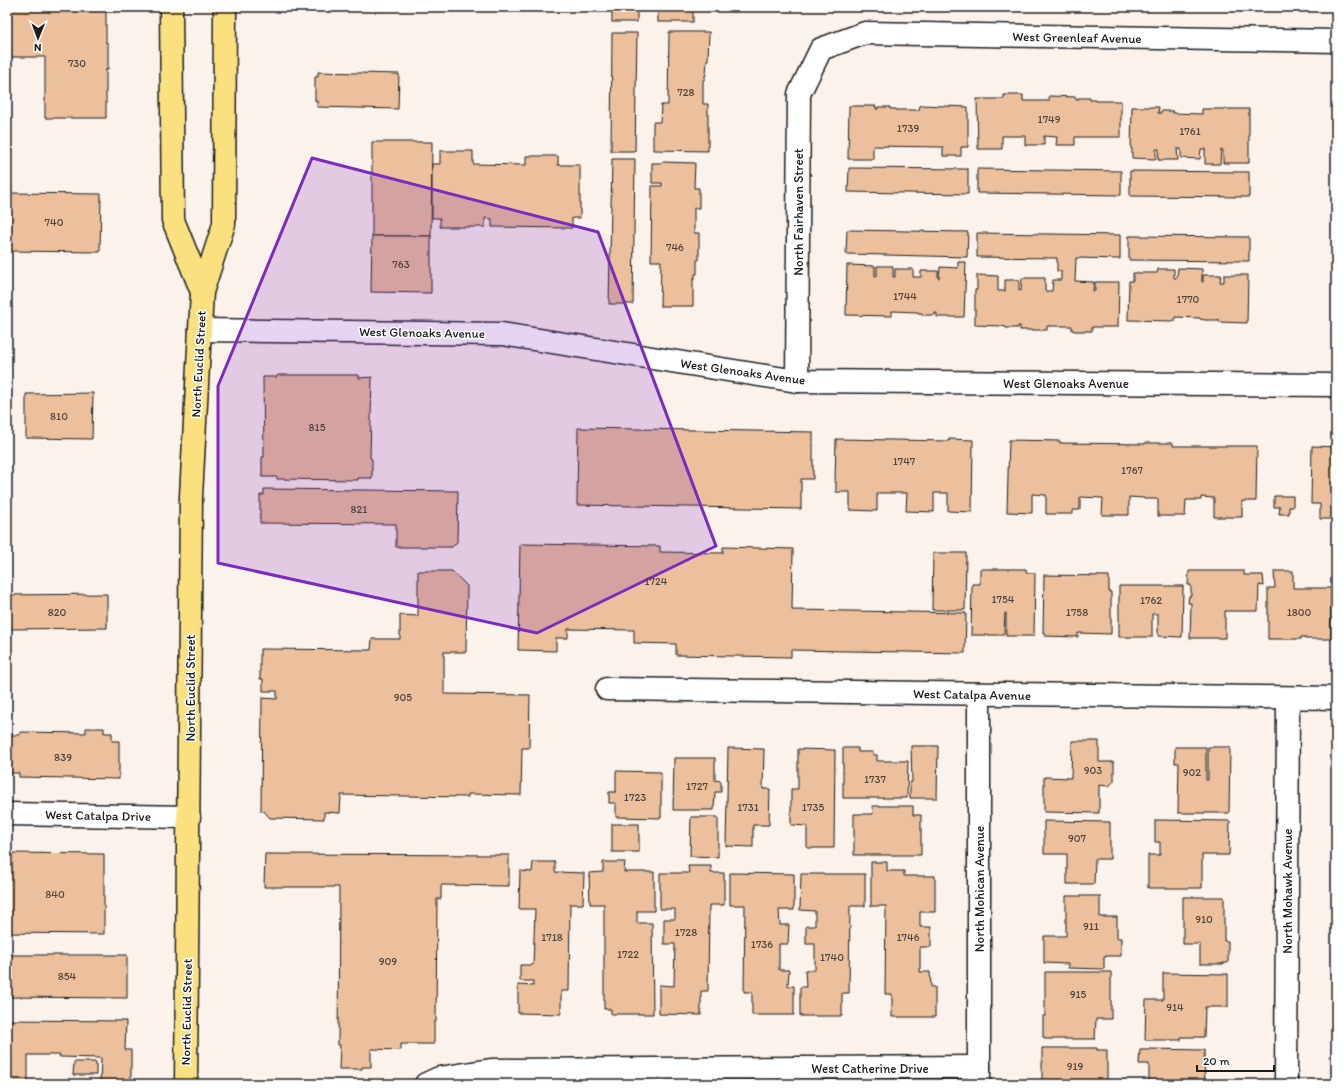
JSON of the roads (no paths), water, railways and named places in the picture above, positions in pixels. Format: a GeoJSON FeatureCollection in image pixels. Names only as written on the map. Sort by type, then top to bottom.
{"type":"FeatureCollection","features":[{"type":"Feature","properties":{"kind":"main road","name":"North Euclid Street"},"geometry":{"type":"LineString","coordinates":[[171,7],[173,220],[202,292]]}},
{"type":"Feature","properties":{"kind":"main road","name":"North Euclid Street"},"geometry":{"type":"LineString","coordinates":[[186,1084],[191,496],[202,292],[224,224],[225,7]]}},
{"type":"Feature","properties":{"kind":"street","name":"West Greenleaf Avenue"},"geometry":{"type":"LineString","coordinates":[[821,49],[865,33],[1336,41]]}},
{"type":"Feature","properties":{"kind":"street","name":"North Fairhaven Street"},"geometry":{"type":"LineString","coordinates":[[797,381],[799,94],[821,49]]}},
{"type":"Feature","properties":{"kind":"street","name":"West Glenoaks Avenue"},"geometry":{"type":"LineString","coordinates":[[200,330],[502,334],[797,381],[1336,385]]}},
{"type":"Feature","properties":{"kind":"street","name":"West Catalpa Avenue"},"geometry":{"type":"LineString","coordinates":[[607,689],[1336,698]]}},
{"type":"Feature","properties":{"kind":"street","name":"North Mohican Avenue"},"geometry":{"type":"LineString","coordinates":[[979,694],[979,1075]]}},
{"type":"Feature","properties":{"kind":"street","name":"North Mohawk Avenue"},"geometry":{"type":"LineString","coordinates":[[1286,1084],[1288,698]]}},
{"type":"Feature","properties":{"kind":"street","name":"West Catalpa Drive"},"geometry":{"type":"LineString","coordinates":[[7,814],[189,816]]}},
{"type":"Feature","properties":{"kind":"street","name":"West Catherine Drive"},"geometry":{"type":"LineString","coordinates":[[426,1084],[439,1078],[490,1070],[979,1075]]}}]}
